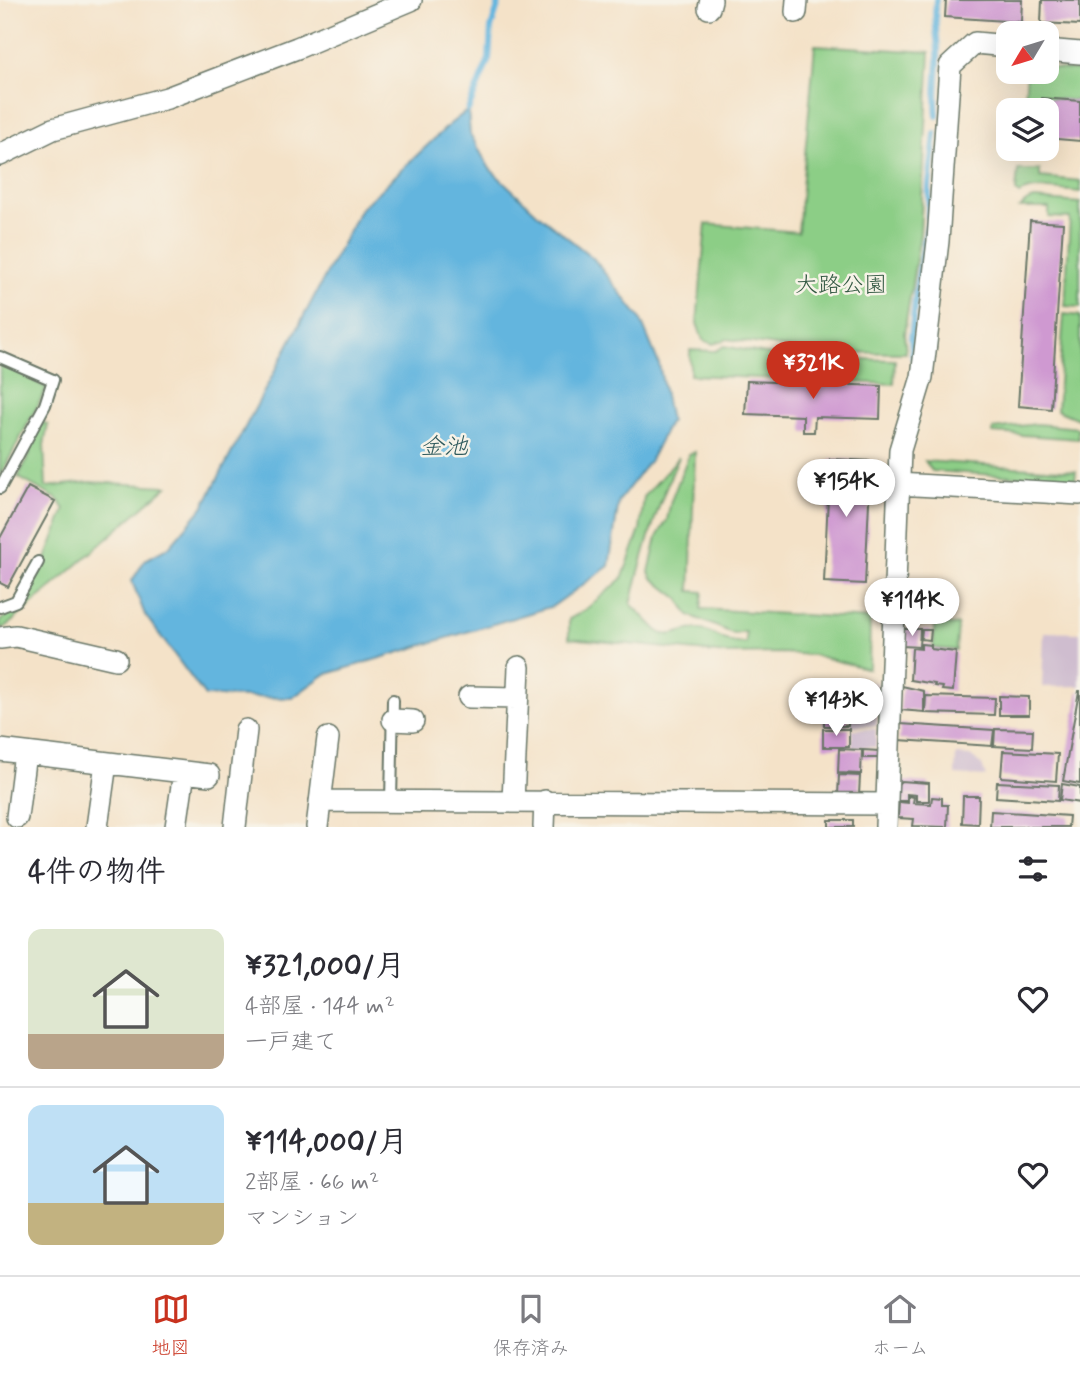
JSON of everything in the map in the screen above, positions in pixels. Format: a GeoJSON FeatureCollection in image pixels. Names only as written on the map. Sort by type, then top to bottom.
{"type":"FeatureCollection","features":[{"type":"Feature","properties":{"kind":"street"},"geometry":{"type":"LineString","coordinates":[[0,155],[53,129],[167,98],[297,48],[402,1]]}},
{"type":"Feature","properties":{"kind":"street"},"geometry":{"type":"LineString","coordinates":[[886,827],[897,484],[900,450],[922,377],[938,241],[950,66],[975,43],[996,45]]}},
{"type":"Feature","properties":{"kind":"street"},"geometry":{"type":"LineString","coordinates":[[1059,51],[1080,53]]}},
{"type":"Feature","properties":{"kind":"street"},"geometry":{"type":"LineString","coordinates":[[897,484],[1080,494]]}},
{"type":"Feature","properties":{"kind":"street"},"geometry":{"type":"LineString","coordinates":[[0,638],[16,636],[116,659]]}},
{"type":"Feature","properties":{"kind":"street"},"geometry":{"type":"LineString","coordinates":[[513,801],[519,667]]}},
{"type":"Feature","properties":{"kind":"street"},"geometry":{"type":"LineString","coordinates":[[469,697],[517,698]]}},
{"type":"Feature","properties":{"kind":"street"},"geometry":{"type":"LineString","coordinates":[[235,827],[246,730]]}},
{"type":"Feature","properties":{"kind":"street"},"geometry":{"type":"LineString","coordinates":[[317,827],[320,802],[315,766],[328,738]]}},
{"type":"Feature","properties":{"kind":"street"},"geometry":{"type":"LineString","coordinates":[[0,750],[209,775]]}},
{"type":"Feature","properties":{"kind":"street"},"geometry":{"type":"LineString","coordinates":[[17,817],[25,753]]}},
{"type":"Feature","properties":{"kind":"street"},"geometry":{"type":"LineString","coordinates":[[97,827],[106,762]]}},
{"type":"Feature","properties":{"kind":"street"},"geometry":{"type":"LineString","coordinates":[[176,827],[184,772]]}},
{"type":"Feature","properties":{"kind":"street"},"geometry":{"type":"LineString","coordinates":[[544,827],[545,801]]}},
{"type":"Feature","properties":{"kind":"street"},"geometry":{"type":"LineString","coordinates":[[320,802],[886,804]]}},
{"type":"Feature","properties":{"kind":"lane"},"geometry":{"type":"LineString","coordinates":[[0,357],[53,380],[46,405],[0,488]]}},
{"type":"Feature","properties":{"kind":"lane"},"geometry":{"type":"LineString","coordinates":[[0,607],[16,601],[38,562]]}},
{"type":"Feature","properties":{"kind":"lane"},"geometry":{"type":"LineString","coordinates":[[391,802],[400,713]]}},
{"type":"Feature","properties":{"kind":"shaded area"},"geometry":{"type":"Polygon","coordinates":[[[1044,632],[1080,633],[1080,686],[1042,687],[1044,632]]]}},
{"type":"Feature","properties":{"kind":"shaded area"},"geometry":{"type":"Polygon","coordinates":[[[849,682],[877,683],[876,704],[848,703],[849,682]]]}},
{"type":"Feature","properties":{"kind":"shaded area"},"geometry":{"type":"Polygon","coordinates":[[[851,707],[876,707],[877,726],[851,726],[851,707]]]}},
{"type":"Feature","properties":{"kind":"shaded area"},"geometry":{"type":"Polygon","coordinates":[[[852,729],[876,729],[876,747],[852,748],[852,729]]]}},
{"type":"Feature","properties":{"kind":"shaded area"},"geometry":{"type":"Polygon","coordinates":[[[956,755],[970,756],[982,765],[986,777],[955,775],[956,755]]]}},
{"type":"Feature","properties":{"kind":"green space","name":"大路公園"},"geometry":{"type":"Polygon","coordinates":[[[815,45],[930,52],[920,234],[904,334],[906,353],[816,352],[727,339],[713,344],[703,340],[697,323],[706,224],[798,232],[815,45]]]}},
{"type":"Feature","properties":{"kind":"green space"},"geometry":{"type":"Polygon","coordinates":[[[1059,69],[1080,71],[1080,101],[1025,97],[1026,84],[1059,84],[1059,69]]]}},
{"type":"Feature","properties":{"kind":"green space"},"geometry":{"type":"Polygon","coordinates":[[[1018,170],[1040,170],[1040,177],[1080,181],[1080,192],[1032,189],[1019,194],[1016,191],[1018,170]]]}},
{"type":"Feature","properties":{"kind":"green space"},"geometry":{"type":"Polygon","coordinates":[[[1034,199],[1080,203],[1080,307],[1065,306],[1070,218],[1049,217],[1049,208],[1020,208],[1034,199]]]}},
{"type":"Feature","properties":{"kind":"green space"},"geometry":{"type":"Polygon","coordinates":[[[1064,314],[1080,316],[1078,419],[1057,410],[1064,314]]]}},
{"type":"Feature","properties":{"kind":"green space"},"geometry":{"type":"Polygon","coordinates":[[[724,346],[782,357],[895,360],[894,384],[690,375],[690,350],[716,351],[724,346]]]}},
{"type":"Feature","properties":{"kind":"green space"},"geometry":{"type":"Polygon","coordinates":[[[0,363],[47,388],[0,476],[0,363]]]}},
{"type":"Feature","properties":{"kind":"green space"},"geometry":{"type":"Polygon","coordinates":[[[43,422],[48,425],[44,445],[46,487],[90,482],[167,486],[7,626],[0,629],[0,621],[22,603],[44,564],[65,509],[57,499],[18,477],[43,422]]]}},
{"type":"Feature","properties":{"kind":"green space"},"geometry":{"type":"Polygon","coordinates":[[[1037,424],[1078,428],[1078,439],[993,433],[993,429],[1037,424]]]}},
{"type":"Feature","properties":{"kind":"green space"},"geometry":{"type":"Polygon","coordinates":[[[695,452],[690,591],[703,592],[701,609],[870,619],[869,669],[813,655],[727,654],[569,638],[569,619],[584,611],[622,579],[640,530],[644,497],[679,457],[651,529],[631,604],[660,633],[698,629],[732,642],[746,643],[746,632],[734,634],[689,615],[678,598],[652,578],[649,572],[657,537],[667,520],[671,501],[689,454],[695,452]]]}},
{"type":"Feature","properties":{"kind":"green space"},"geometry":{"type":"Polygon","coordinates":[[[925,461],[1076,471],[1075,480],[932,471],[925,461]]]}},
{"type":"Feature","properties":{"kind":"green space"},"geometry":{"type":"Polygon","coordinates":[[[935,624],[958,625],[956,650],[933,648],[935,624]]]}},
{"type":"Feature","properties":{"kind":"water","name":"金池"},"geometry":{"type":"Polygon","coordinates":[[[468,110],[470,134],[490,169],[539,215],[593,258],[640,318],[659,364],[670,421],[650,460],[619,501],[609,566],[553,606],[324,675],[292,698],[205,696],[145,615],[132,581],[145,560],[169,547],[203,507],[361,208],[468,110]]]}},
{"type":"Feature","properties":{"kind":"building"},"geometry":{"type":"Polygon","coordinates":[[[946,0],[1022,0],[1021,21],[945,17],[946,0]]]}},
{"type":"Feature","properties":{"kind":"building"},"geometry":{"type":"Polygon","coordinates":[[[1042,0],[1080,0],[1080,25],[1041,21],[1042,0]]]}},
{"type":"Feature","properties":{"kind":"building"},"geometry":{"type":"Polygon","coordinates":[[[1059,99],[1080,101],[1080,141],[1059,139],[1059,99]]]}},
{"type":"Feature","properties":{"kind":"building"},"geometry":{"type":"Polygon","coordinates":[[[1030,221],[1063,223],[1051,409],[1018,406],[1030,221]]]}},
{"type":"Feature","properties":{"kind":"building"},"geometry":{"type":"Polygon","coordinates":[[[747,381],[881,386],[880,419],[815,417],[814,432],[803,432],[803,416],[745,414],[747,381]]]}},
{"type":"Feature","properties":{"kind":"building"},"geometry":{"type":"Polygon","coordinates":[[[830,459],[871,461],[865,584],[824,582],[828,497],[810,496],[811,477],[829,478],[830,459]]]}},
{"type":"Feature","properties":{"kind":"building"},"geometry":{"type":"Polygon","coordinates":[[[28,487],[55,501],[8,587],[0,583],[0,538],[28,487]]]}},
{"type":"Feature","properties":{"kind":"building"},"geometry":{"type":"Polygon","coordinates":[[[904,629],[920,629],[919,647],[903,646],[904,629]]]}},
{"type":"Feature","properties":{"kind":"building"},"geometry":{"type":"Polygon","coordinates":[[[922,630],[931,630],[930,640],[921,639],[922,630]]]}},
{"type":"Feature","properties":{"kind":"building"},"geometry":{"type":"Polygon","coordinates":[[[921,644],[931,645],[931,649],[956,652],[953,691],[942,690],[943,687],[934,686],[935,684],[910,680],[912,648],[921,649],[921,644]]]}},
{"type":"Feature","properties":{"kind":"building"},"geometry":{"type":"Polygon","coordinates":[[[818,681],[828,682],[828,689],[837,689],[837,682],[846,682],[845,701],[817,700],[818,681]]]}},
{"type":"Feature","properties":{"kind":"building"},"geometry":{"type":"Polygon","coordinates":[[[902,686],[924,691],[924,712],[900,710],[902,686]]]}},
{"type":"Feature","properties":{"kind":"building"},"geometry":{"type":"Polygon","coordinates":[[[1080,691],[1080,784],[1063,781],[1080,691]]]}},
{"type":"Feature","properties":{"kind":"building"},"geometry":{"type":"Polygon","coordinates":[[[926,696],[995,698],[994,715],[925,713],[926,696]]]}},
{"type":"Feature","properties":{"kind":"building"},"geometry":{"type":"Polygon","coordinates":[[[999,696],[1029,697],[1029,715],[999,715],[999,696]]]}},
{"type":"Feature","properties":{"kind":"building"},"geometry":{"type":"Polygon","coordinates":[[[833,708],[848,708],[848,726],[824,726],[824,712],[833,712],[833,708]]]}},
{"type":"Feature","properties":{"kind":"building"},"geometry":{"type":"Polygon","coordinates":[[[900,724],[994,730],[992,746],[899,740],[900,724]]]}},
{"type":"Feature","properties":{"kind":"building"},"geometry":{"type":"Polygon","coordinates":[[[823,729],[849,729],[849,747],[823,747],[823,729]]]}},
{"type":"Feature","properties":{"kind":"building"},"geometry":{"type":"Polygon","coordinates":[[[995,729],[1033,730],[1032,748],[994,746],[995,729]]]}},
{"type":"Feature","properties":{"kind":"building"},"geometry":{"type":"Polygon","coordinates":[[[839,749],[862,750],[861,774],[838,773],[839,749]]]}},
{"type":"Feature","properties":{"kind":"building"},"geometry":{"type":"Polygon","coordinates":[[[863,750],[879,751],[879,758],[863,758],[863,750]]]}},
{"type":"Feature","properties":{"kind":"building"},"geometry":{"type":"Polygon","coordinates":[[[1003,751],[1058,754],[1056,781],[1001,777],[1003,751]]]}},
{"type":"Feature","properties":{"kind":"building"},"geometry":{"type":"Polygon","coordinates":[[[839,775],[860,776],[859,795],[838,795],[839,775]]]}},
{"type":"Feature","properties":{"kind":"building"},"geometry":{"type":"Polygon","coordinates":[[[901,781],[929,783],[929,801],[916,801],[916,795],[907,794],[907,801],[896,801],[897,785],[901,781]]]}},
{"type":"Feature","properties":{"kind":"building"},"geometry":{"type":"Polygon","coordinates":[[[997,782],[1059,785],[1058,801],[996,797],[997,782]]]}},
{"type":"Feature","properties":{"kind":"building"},"geometry":{"type":"Polygon","coordinates":[[[1062,784],[1080,787],[1080,803],[1060,800],[1062,784]]]}},
{"type":"Feature","properties":{"kind":"building"},"geometry":{"type":"Polygon","coordinates":[[[908,796],[914,797],[913,803],[931,804],[932,797],[942,798],[942,805],[948,805],[947,827],[913,826],[914,819],[898,818],[899,802],[908,803],[908,796]]]}},
{"type":"Feature","properties":{"kind":"building"},"geometry":{"type":"Polygon","coordinates":[[[963,796],[979,796],[978,824],[962,823],[963,796]]]}},
{"type":"Feature","properties":{"kind":"building"},"geometry":{"type":"Polygon","coordinates":[[[991,811],[1069,816],[1068,827],[990,827],[991,811]]]}},
{"type":"Feature","properties":{"kind":"building"},"geometry":{"type":"Polygon","coordinates":[[[829,820],[853,820],[853,827],[829,827],[829,820]]]}},
{"type":"Feature","properties":{"kind":"waterway"},"geometry":{"type":"LineString","coordinates":[[468,110],[489,59],[491,28],[500,0]]}},
{"type":"Feature","properties":{"kind":"waterway"},"geometry":{"type":"LineString","coordinates":[[936,0],[937,116]]}},
{"type":"Feature","properties":{"kind":"waterway"},"geometry":{"type":"LineString","coordinates":[[913,359],[911,338],[928,222],[935,134]]}}]}
